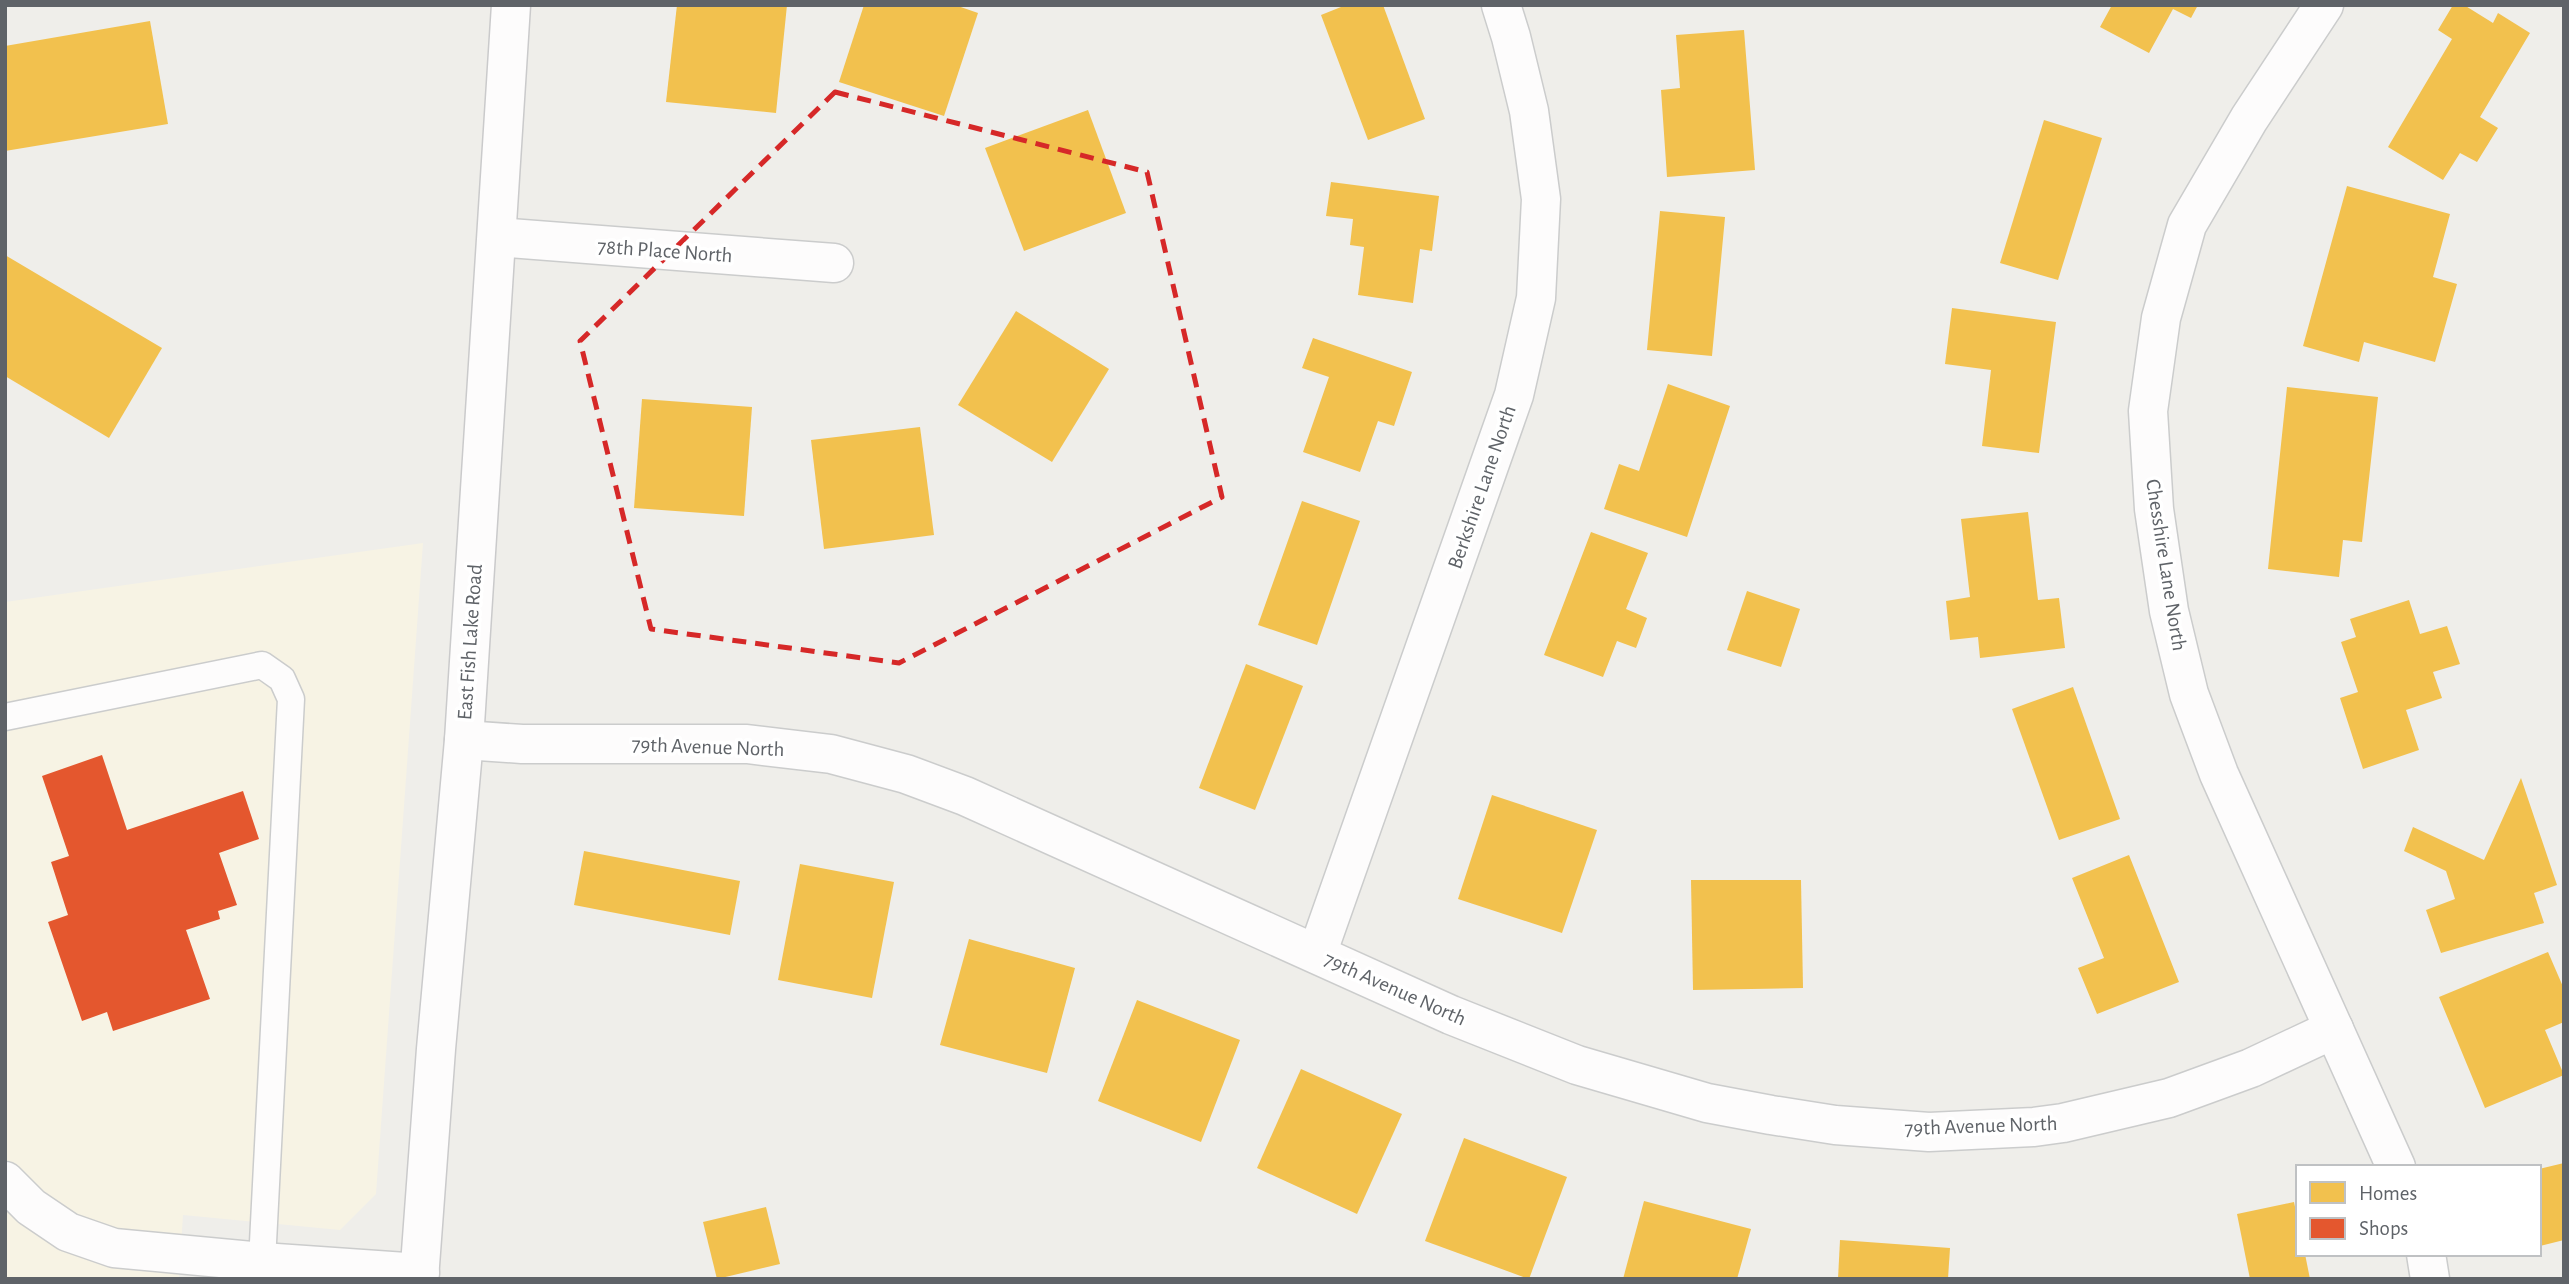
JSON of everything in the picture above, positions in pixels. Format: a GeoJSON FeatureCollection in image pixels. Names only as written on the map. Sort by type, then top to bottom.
{"type":"FeatureCollection","features":[{"type":"Feature","properties":{"kind":"street","name":"East Fish Lake Road"},"geometry":{"type":"LineString","coordinates":[[419,1276],[464,740],[511,5]]}},
{"type":"Feature","properties":{"kind":"street","name":"Berkshire Lane North"},"geometry":{"type":"LineString","coordinates":[[1317,954],[1514,395],[1536,298],[1541,199],[1529,111],[1501,5]]}},
{"type":"Feature","properties":{"kind":"street","name":"Chesshire Lane North"},"geometry":{"type":"LineString","coordinates":[[2324,5],[2249,119],[2187,225],[2161,318],[2148,411],[2154,509],[2169,611],[2189,694],[2219,774],[2395,1165]]}},
{"type":"Feature","properties":{"kind":"street","name":"78th Place North"},"geometry":{"type":"LineString","coordinates":[[497,237],[834,263]]}},
{"type":"Feature","properties":{"kind":"street","name":"79th Avenue North"},"geometry":{"type":"LineString","coordinates":[[464,740],[522,744],[747,744],[831,754],[906,774],[965,796],[1451,1015],[1577,1065],[1707,1103],[1835,1125],[1929,1132],[2063,1123],[2169,1098],[2251,1068],[2334,1028]]}},
{"type":"Feature","properties":{"kind":"street"},"geometry":{"type":"LineString","coordinates":[[5,1181],[31,1207],[68,1232],[114,1248],[419,1276]]}},
{"type":"Feature","properties":{"kind":"street"},"geometry":{"type":"LineString","coordinates":[[2426,1256],[2430,1279]]}},
{"type":"Feature","properties":{"kind":"lane"},"geometry":{"type":"LineString","coordinates":[[5,718],[262,665],[282,679],[291,699],[262,1262]]}},
{"type":"Feature","properties":{"kind":"highlighted area"},"geometry":{"type":"Polygon","coordinates":[[[835,92],[1147,172],[1222,497],[899,663],[651,629],[580,341],[835,92]]]}},
{"type":"Feature","properties":{"kind":"shaded area"},"geometry":{"type":"Polygon","coordinates":[[[423,543],[376,1194],[340,1230],[183,1215],[179,1279],[5,1279],[5,602],[423,543]]]}},
{"type":"Feature","properties":{"kind":"building: Homes"},"geometry":{"type":"Polygon","coordinates":[[[677,5],[787,5],[776,113],[666,102],[677,5]]]}},
{"type":"Feature","properties":{"kind":"building: Homes"},"geometry":{"type":"Polygon","coordinates":[[[864,5],[955,5],[978,13],[944,116],[839,82],[864,5]]]}},
{"type":"Feature","properties":{"kind":"building: Homes"},"geometry":{"type":"Polygon","coordinates":[[[1346,5],[1383,5],[1425,119],[1368,140],[1321,15],[1346,5]]]}},
{"type":"Feature","properties":{"kind":"building: Homes"},"geometry":{"type":"Polygon","coordinates":[[[2112,5],[2198,5],[2191,18],[2173,9],[2149,53],[2100,27],[2112,5]]]}},
{"type":"Feature","properties":{"kind":"building: Homes"},"geometry":{"type":"Polygon","coordinates":[[[2453,5],[2464,5],[2493,23],[2498,13],[2530,33],[2480,117],[2498,128],[2477,162],[2460,153],[2443,180],[2388,147],[2452,39],[2438,30],[2453,5]]]}},
{"type":"Feature","properties":{"kind":"building: Homes"},"geometry":{"type":"Polygon","coordinates":[[[150,21],[168,124],[5,151],[5,46],[150,21]]]}},
{"type":"Feature","properties":{"kind":"building: Homes"},"geometry":{"type":"Polygon","coordinates":[[[1744,30],[1755,170],[1667,177],[1661,90],[1680,88],[1676,35],[1744,30]]]}},
{"type":"Feature","properties":{"kind":"building: Homes"},"geometry":{"type":"Polygon","coordinates":[[[1088,110],[1126,213],[1024,251],[985,148],[1088,110]]]}},
{"type":"Feature","properties":{"kind":"building: Homes"},"geometry":{"type":"Polygon","coordinates":[[[2044,120],[2102,138],[2058,280],[2000,263],[2044,120]]]}},
{"type":"Feature","properties":{"kind":"building: Homes"},"geometry":{"type":"Polygon","coordinates":[[[1331,182],[1439,196],[1432,251],[1420,249],[1413,303],[1358,295],[1364,247],[1350,245],[1353,219],[1326,216],[1331,182]]]}},
{"type":"Feature","properties":{"kind":"building: Homes"},"geometry":{"type":"Polygon","coordinates":[[[2347,186],[2450,214],[2433,277],[2457,284],[2435,362],[2364,342],[2359,362],[2303,346],[2347,186]]]}},
{"type":"Feature","properties":{"kind":"building: Homes"},"geometry":{"type":"Polygon","coordinates":[[[1660,211],[1725,217],[1712,356],[1647,350],[1660,211]]]}},
{"type":"Feature","properties":{"kind":"building: Homes"},"geometry":{"type":"Polygon","coordinates":[[[5,255],[162,348],[109,438],[5,376],[5,255]]]}},
{"type":"Feature","properties":{"kind":"building: Homes"},"geometry":{"type":"Polygon","coordinates":[[[1952,308],[2056,322],[2039,453],[1982,446],[1991,370],[1945,364],[1952,308]]]}},
{"type":"Feature","properties":{"kind":"building: Homes"},"geometry":{"type":"Polygon","coordinates":[[[1016,311],[1109,369],[1052,462],[958,405],[1016,311]]]}},
{"type":"Feature","properties":{"kind":"building: Homes"},"geometry":{"type":"Polygon","coordinates":[[[1313,338],[1412,372],[1394,426],[1378,421],[1360,472],[1303,452],[1329,377],[1302,368],[1313,338]]]}},
{"type":"Feature","properties":{"kind":"building: Homes"},"geometry":{"type":"Polygon","coordinates":[[[1668,384],[1730,406],[1687,537],[1604,509],[1619,464],[1639,471],[1668,384]]]}},
{"type":"Feature","properties":{"kind":"building: Homes"},"geometry":{"type":"Polygon","coordinates":[[[2287,387],[2378,397],[2362,542],[2343,540],[2339,577],[2268,569],[2287,387]]]}},
{"type":"Feature","properties":{"kind":"building: Homes"},"geometry":{"type":"Polygon","coordinates":[[[642,399],[752,407],[744,516],[634,508],[642,399]]]}},
{"type":"Feature","properties":{"kind":"building: Homes"},"geometry":{"type":"Polygon","coordinates":[[[920,427],[934,535],[824,549],[811,440],[920,427]]]}},
{"type":"Feature","properties":{"kind":"building: Homes"},"geometry":{"type":"Polygon","coordinates":[[[1302,501],[1360,521],[1317,645],[1258,625],[1302,501]]]}},
{"type":"Feature","properties":{"kind":"building: Homes"},"geometry":{"type":"Polygon","coordinates":[[[2028,512],[2038,600],[2059,598],[2065,648],[1980,658],[1978,637],[1950,640],[1946,601],[1970,597],[1961,519],[2028,512]]]}},
{"type":"Feature","properties":{"kind":"building: Homes"},"geometry":{"type":"Polygon","coordinates":[[[1591,532],[1648,553],[1626,609],[1647,618],[1636,648],[1617,641],[1603,677],[1544,655],[1591,532]]]}},
{"type":"Feature","properties":{"kind":"building: Homes"},"geometry":{"type":"Polygon","coordinates":[[[1747,591],[1800,609],[1781,667],[1727,650],[1747,591]]]}},
{"type":"Feature","properties":{"kind":"building: Homes"},"geometry":{"type":"Polygon","coordinates":[[[2409,600],[2420,634],[2447,626],[2460,664],[2433,672],[2442,698],[2406,710],[2419,750],[2363,769],[2340,698],[2358,692],[2341,642],[2356,637],[2350,619],[2409,600]]]}},
{"type":"Feature","properties":{"kind":"building: Homes"},"geometry":{"type":"Polygon","coordinates":[[[1246,664],[1303,686],[1255,810],[1199,788],[1246,664]]]}},
{"type":"Feature","properties":{"kind":"building: Homes"},"geometry":{"type":"Polygon","coordinates":[[[2073,687],[2120,819],[2059,840],[2012,709],[2073,687]]]}},
{"type":"Feature","properties":{"kind":"building: Homes"},"geometry":{"type":"Polygon","coordinates":[[[2521,778],[2557,885],[2534,893],[2544,923],[2441,953],[2426,910],[2455,899],[2446,871],[2404,851],[2413,827],[2484,860],[2521,778]]]}},
{"type":"Feature","properties":{"kind":"building: Homes"},"geometry":{"type":"Polygon","coordinates":[[[1492,795],[1597,830],[1562,933],[1458,899],[1492,795]]]}},
{"type":"Feature","properties":{"kind":"building: Homes"},"geometry":{"type":"Polygon","coordinates":[[[584,851],[740,881],[730,935],[574,905],[584,851]]]}},
{"type":"Feature","properties":{"kind":"building: Homes"},"geometry":{"type":"Polygon","coordinates":[[[2129,855],[2179,982],[2097,1014],[2078,968],[2104,958],[2072,878],[2129,855]]]}},
{"type":"Feature","properties":{"kind":"building: Homes"},"geometry":{"type":"Polygon","coordinates":[[[800,864],[894,882],[872,998],[778,980],[800,864]]]}},
{"type":"Feature","properties":{"kind":"building: Homes"},"geometry":{"type":"Polygon","coordinates":[[[1691,880],[1801,880],[1803,988],[1693,990],[1691,880]]]}},
{"type":"Feature","properties":{"kind":"building: Homes"},"geometry":{"type":"Polygon","coordinates":[[[969,939],[1075,968],[1047,1073],[940,1045],[969,939]]]}},
{"type":"Feature","properties":{"kind":"building: Homes"},"geometry":{"type":"Polygon","coordinates":[[[2548,952],[2564,989],[2564,1022],[2545,1030],[2564,1075],[2485,1108],[2439,997],[2548,952]]]}},
{"type":"Feature","properties":{"kind":"building: Homes"},"geometry":{"type":"Polygon","coordinates":[[[1137,1000],[1240,1040],[1201,1142],[1098,1101],[1137,1000]]]}},
{"type":"Feature","properties":{"kind":"building: Homes"},"geometry":{"type":"Polygon","coordinates":[[[1301,1069],[1402,1114],[1357,1214],[1257,1168],[1301,1069]]]}},
{"type":"Feature","properties":{"kind":"building: Homes"},"geometry":{"type":"Polygon","coordinates":[[[1464,1138],[1567,1177],[1529,1279],[1425,1241],[1464,1138]]]}},
{"type":"Feature","properties":{"kind":"building: Homes"},"geometry":{"type":"Polygon","coordinates":[[[2564,1163],[2564,1240],[2541,1246],[2541,1169],[2564,1163]]]}},
{"type":"Feature","properties":{"kind":"building: Homes"},"geometry":{"type":"Polygon","coordinates":[[[1644,1201],[1751,1229],[1737,1279],[1623,1279],[1644,1201]]]}},
{"type":"Feature","properties":{"kind":"building: Homes"},"geometry":{"type":"Polygon","coordinates":[[[2294,1202],[2296,1256],[2305,1256],[2310,1279],[2250,1279],[2237,1214],[2294,1202]]]}},
{"type":"Feature","properties":{"kind":"building: Homes"},"geometry":{"type":"Polygon","coordinates":[[[766,1207],[780,1264],[717,1279],[703,1222],[766,1207]]]}},
{"type":"Feature","properties":{"kind":"building: Homes"},"geometry":{"type":"Polygon","coordinates":[[[1840,1240],[1950,1248],[1948,1279],[1838,1279],[1840,1240]]]}},
{"type":"Feature","properties":{"kind":"building: Shops"},"geometry":{"type":"Polygon","coordinates":[[[102,755],[127,830],[243,791],[259,839],[219,853],[237,905],[218,911],[220,919],[186,930],[210,999],[113,1031],[107,1012],[82,1021],[48,922],[68,915],[51,862],[69,856],[42,776],[102,755]]]}}]}
